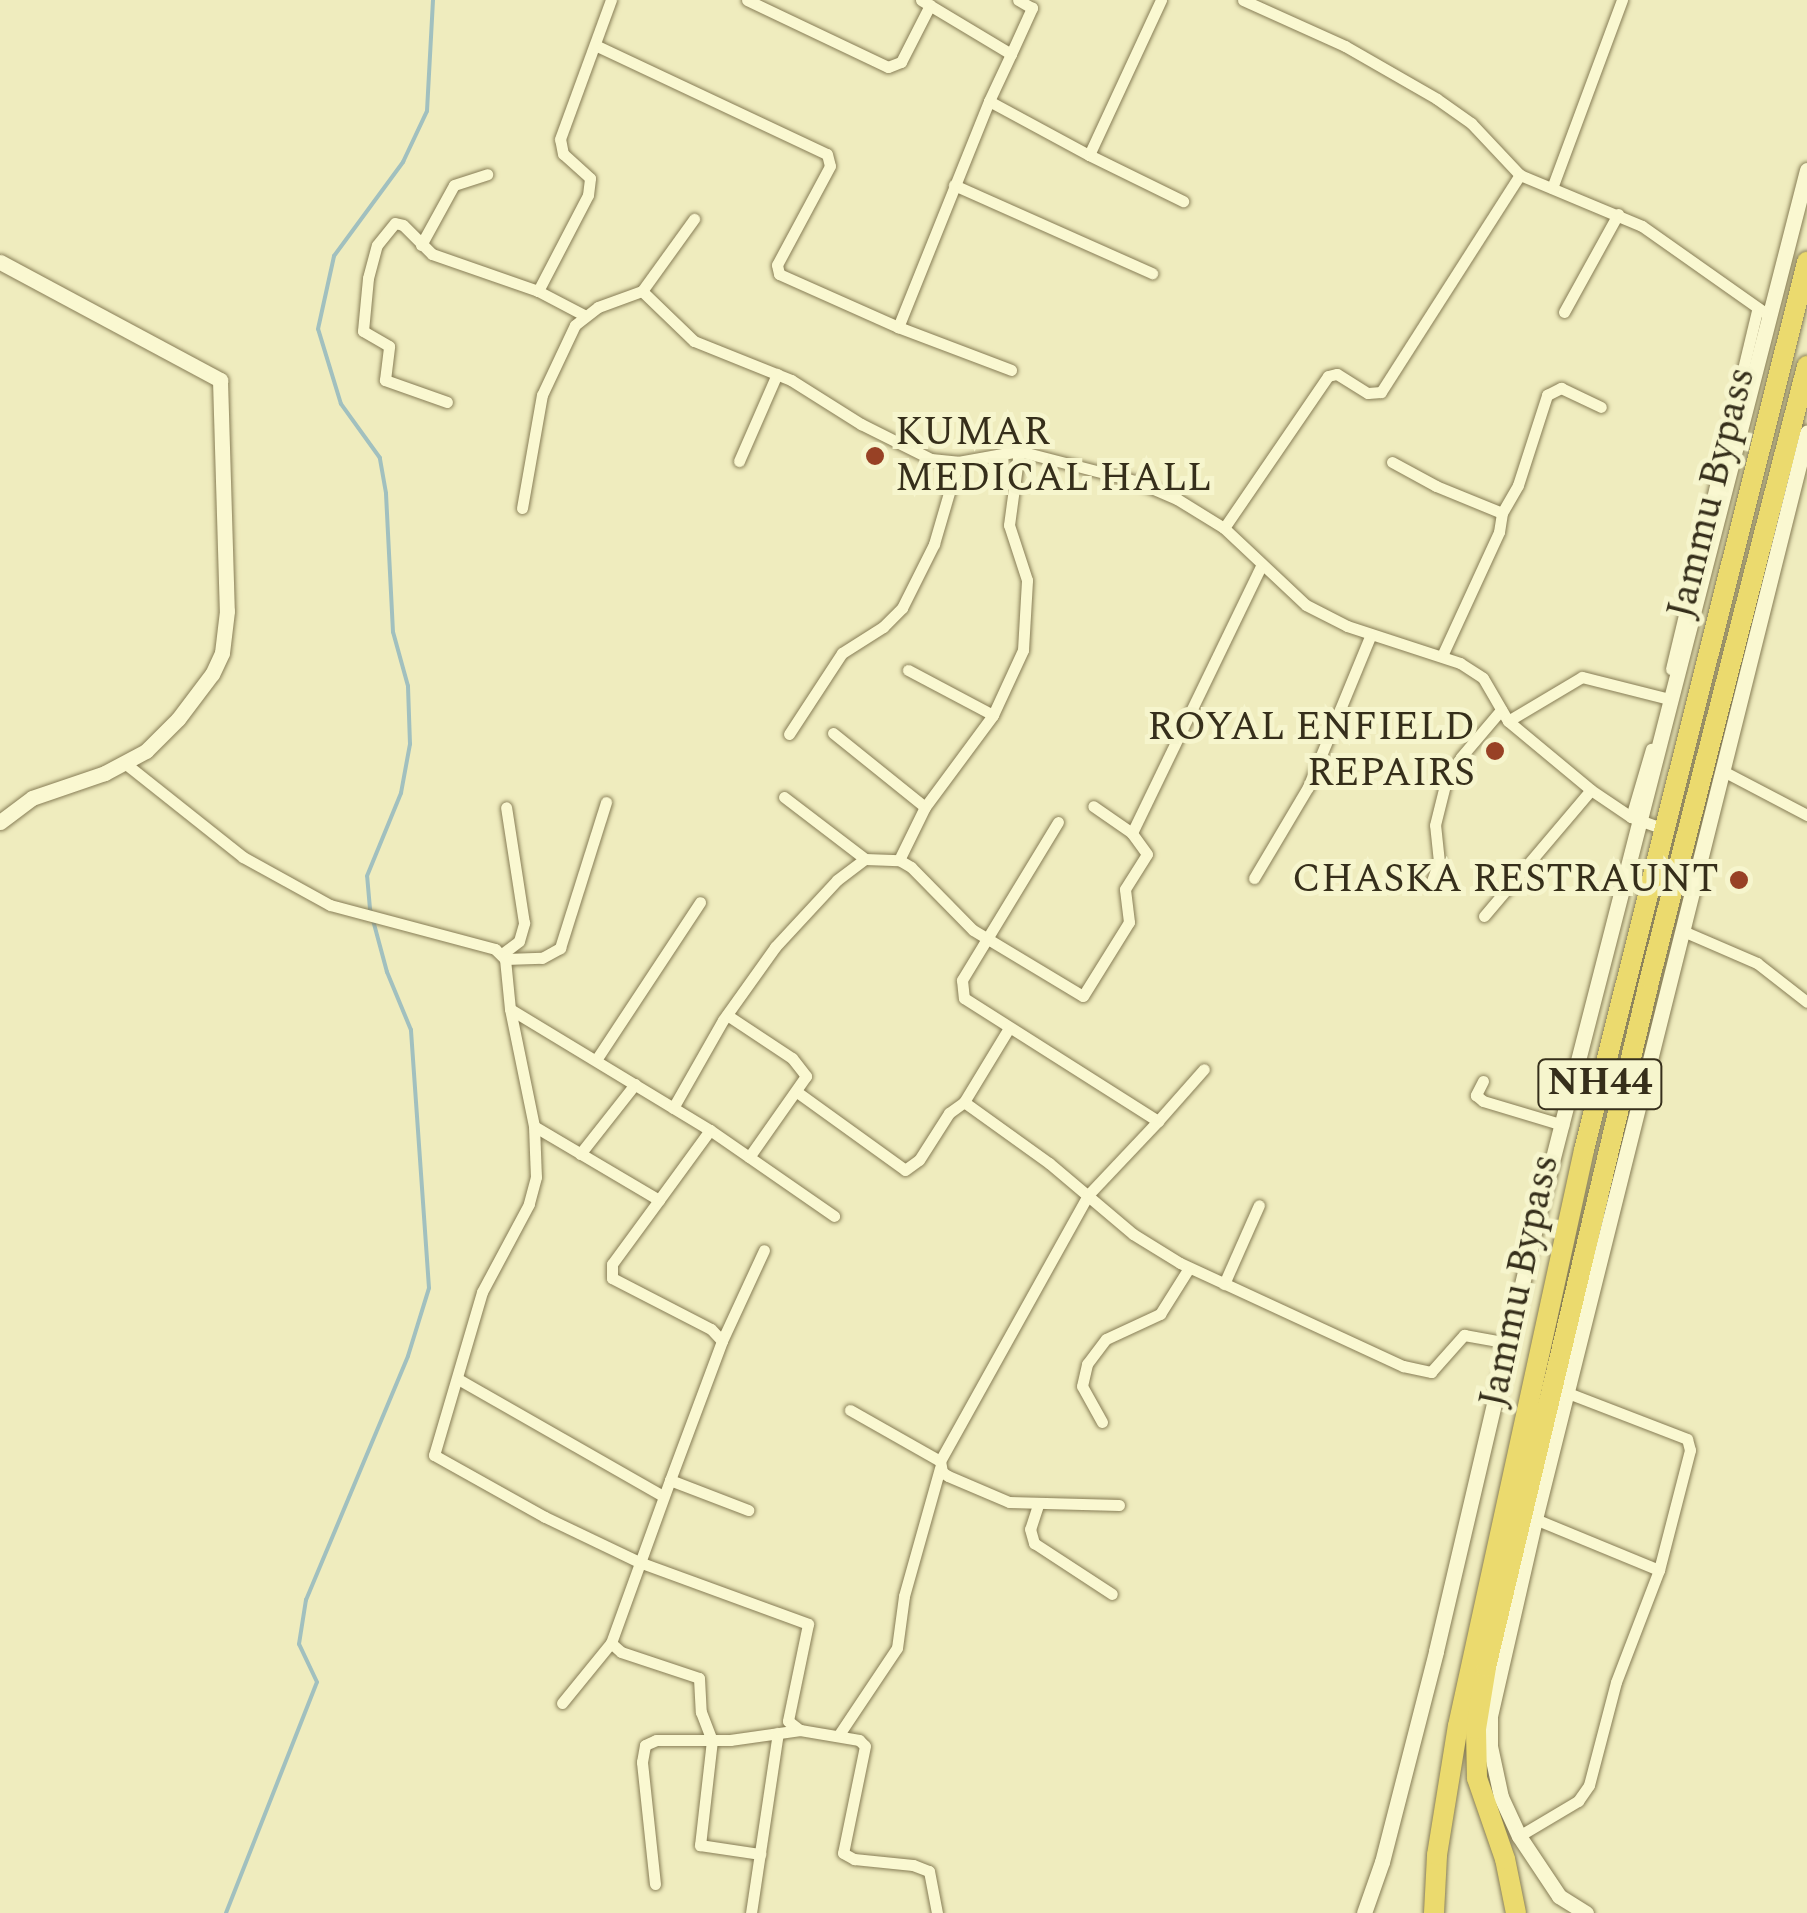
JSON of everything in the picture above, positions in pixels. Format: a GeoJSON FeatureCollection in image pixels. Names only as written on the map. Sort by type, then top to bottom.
{"type":"FeatureCollection","features":[{"type":"Feature","properties":{"kind":"highway","name":"Jammu Bypass"},"geometry":{"type":"LineString","coordinates":[[1434,1913],[1437,1855],[1462,1710],[1584,1150],[1807,262]]}},
{"type":"Feature","properties":{"kind":"highway","name":"Jammu Bypass"},"geometry":{"type":"LineString","coordinates":[[1516,1913],[1505,1860],[1477,1778],[1476,1729],[1486,1668],[1650,978],[1807,366]]}},
{"type":"Feature","properties":{"kind":"street"},"geometry":{"type":"LineString","coordinates":[[538,291],[588,195],[590,178],[563,154],[560,139],[612,0]]}},
{"type":"Feature","properties":{"kind":"street"},"geometry":{"type":"LineString","coordinates":[[747,0],[888,67],[900,62],[926,3],[1011,54]]}},
{"type":"Feature","properties":{"kind":"street"},"geometry":{"type":"LineString","coordinates":[[898,328],[989,101],[1033,4],[1018,0]]}},
{"type":"Feature","properties":{"kind":"street"},"geometry":{"type":"LineString","coordinates":[[1089,154],[1161,0]]}},
{"type":"Feature","properties":{"kind":"street"},"geometry":{"type":"LineString","coordinates":[[1242,0],[1345,46],[1456,110],[1520,175],[1642,226],[1763,312]]}},
{"type":"Feature","properties":{"kind":"street"},"geometry":{"type":"LineString","coordinates":[[1552,188],[1622,0]]}},
{"type":"Feature","properties":{"kind":"street"},"geometry":{"type":"LineString","coordinates":[[595,45],[828,154],[830,166],[778,265],[779,274],[898,328],[1011,370]]}},
{"type":"Feature","properties":{"kind":"street"},"geometry":{"type":"LineString","coordinates":[[989,101],[1183,201]]}},
{"type":"Feature","properties":{"kind":"street"},"geometry":{"type":"LineString","coordinates":[[1364,1913],[1382,1862],[1436,1651],[1763,312],[1807,170]]}},
{"type":"Feature","properties":{"kind":"street"},"geometry":{"type":"LineString","coordinates":[[421,245],[454,184],[487,174]]}},
{"type":"Feature","properties":{"kind":"street"},"geometry":{"type":"LineString","coordinates":[[1224,528],[1328,376],[1337,374],[1368,393],[1381,392],[1520,175]]}},
{"type":"Feature","properties":{"kind":"street"},"geometry":{"type":"LineString","coordinates":[[954,186],[1152,273]]}},
{"type":"Feature","properties":{"kind":"street"},"geometry":{"type":"LineString","coordinates":[[1564,312],[1618,214]]}},
{"type":"Feature","properties":{"kind":"street"},"geometry":{"type":"LineString","coordinates":[[522,508],[542,395],[584,314],[642,291],[694,220]]}},
{"type":"Feature","properties":{"kind":"street"},"geometry":{"type":"LineString","coordinates":[[447,402],[385,380],[389,346],[365,334],[362,326],[368,278],[380,238],[400,222],[421,245],[440,258],[538,291],[584,314]]}},
{"type":"Feature","properties":{"kind":"street"},"geometry":{"type":"LineString","coordinates":[[0,262],[206,370],[223,388],[227,611],[222,654],[178,719],[126,764],[32,798],[0,822]]}},
{"type":"Feature","properties":{"kind":"street"},"geometry":{"type":"LineString","coordinates":[[642,291],[694,340],[777,374],[861,424],[931,459],[958,462],[1019,451],[1135,482],[1177,499],[1224,528],[1306,604],[1370,634],[1442,656],[1484,678],[1504,716],[1591,790],[1637,819],[1664,829]]}},
{"type":"Feature","properties":{"kind":"street"},"geometry":{"type":"LineString","coordinates":[[739,461],[777,374]]}},
{"type":"Feature","properties":{"kind":"street"},"geometry":{"type":"LineString","coordinates":[[1442,656],[1500,532],[1502,513],[1518,485],[1540,409],[1553,388],[1572,392],[1601,407]]}},
{"type":"Feature","properties":{"kind":"street"},"geometry":{"type":"LineString","coordinates":[[1586,1913],[1559,1896],[1519,1836],[1501,1797],[1490,1746],[1490,1716],[1535,1519],[1807,433]]}},
{"type":"Feature","properties":{"kind":"street"},"geometry":{"type":"LineString","coordinates":[[899,860],[925,807],[993,715],[1023,650],[1027,580],[1009,526],[1019,451]]}},
{"type":"Feature","properties":{"kind":"street"},"geometry":{"type":"LineString","coordinates":[[789,734],[842,653],[883,627],[908,598],[934,544],[958,462]]}},
{"type":"Feature","properties":{"kind":"street"},"geometry":{"type":"LineString","coordinates":[[1392,462],[1436,486],[1502,513]]}},
{"type":"Feature","properties":{"kind":"street"},"geometry":{"type":"LineString","coordinates":[[1637,819],[1703,552]]}},
{"type":"Feature","properties":{"kind":"street"},"geometry":{"type":"LineString","coordinates":[[1132,832],[1261,566]]}},
{"type":"Feature","properties":{"kind":"street"},"geometry":{"type":"LineString","coordinates":[[1254,878],[1315,772],[1370,634]]}},
{"type":"Feature","properties":{"kind":"street"},"geometry":{"type":"LineString","coordinates":[[908,670],[993,715]]}},
{"type":"Feature","properties":{"kind":"street"},"geometry":{"type":"LineString","coordinates":[[1432,881],[1438,862],[1434,825],[1446,786],[1461,757],[1504,716],[1582,676],[1665,698]]}},
{"type":"Feature","properties":{"kind":"street"},"geometry":{"type":"LineString","coordinates":[[833,732],[925,807]]}},
{"type":"Feature","properties":{"kind":"street"},"geometry":{"type":"LineString","coordinates":[[126,764],[243,857],[330,905],[504,956],[542,958],[560,948],[606,802]]}},
{"type":"Feature","properties":{"kind":"street"},"geometry":{"type":"LineString","coordinates":[[1723,771],[1807,816]]}},
{"type":"Feature","properties":{"kind":"street"},"geometry":{"type":"LineString","coordinates":[[1484,916],[1591,790]]}},
{"type":"Feature","properties":{"kind":"street"},"geometry":{"type":"LineString","coordinates":[[784,798],[865,860],[899,860],[960,920],[1027,958],[1079,996],[1089,992],[1129,922],[1126,888],[1147,854],[1132,832],[1093,806]]}},
{"type":"Feature","properties":{"kind":"street"},"geometry":{"type":"LineString","coordinates":[[506,806],[524,923],[519,940],[504,956],[510,1008],[534,1126],[534,1190],[482,1292],[434,1454],[545,1517],[638,1562],[808,1624],[788,1714],[792,1727],[858,1740],[865,1746],[844,1853],[854,1859],[914,1865],[928,1871],[936,1913]]}},
{"type":"Feature","properties":{"kind":"street"},"geometry":{"type":"LineString","coordinates":[[1058,822],[960,990],[971,1004],[1158,1121]]}},
{"type":"Feature","properties":{"kind":"street"},"geometry":{"type":"LineString","coordinates":[[673,1108],[727,1015],[798,918],[865,860]]}},
{"type":"Feature","properties":{"kind":"street"},"geometry":{"type":"LineString","coordinates":[[596,1060],[700,902]]}},
{"type":"Feature","properties":{"kind":"street"},"geometry":{"type":"LineString","coordinates":[[1683,930],[1757,963],[1807,1002]]}},
{"type":"Feature","properties":{"kind":"street"},"geometry":{"type":"LineString","coordinates":[[510,1008],[710,1130],[834,1216]]}},
{"type":"Feature","properties":{"kind":"street"},"geometry":{"type":"LineString","coordinates":[[727,1015],[802,1068],[806,1080],[748,1157]]}},
{"type":"Feature","properties":{"kind":"street"},"geometry":{"type":"LineString","coordinates":[[797,1092],[905,1170],[919,1160],[948,1113],[964,1102],[1010,1028]]}},
{"type":"Feature","properties":{"kind":"street"},"geometry":{"type":"LineString","coordinates":[[838,1736],[897,1648],[904,1596],[940,1464],[1088,1195],[1204,1069]]}},
{"type":"Feature","properties":{"kind":"street"},"geometry":{"type":"LineString","coordinates":[[1484,1081],[1476,1095],[1483,1101],[1562,1124]]}},
{"type":"Feature","properties":{"kind":"street"},"geometry":{"type":"LineString","coordinates":[[580,1154],[635,1084]]}},
{"type":"Feature","properties":{"kind":"street"},"geometry":{"type":"LineString","coordinates":[[964,1102],[1088,1195],[1133,1234],[1190,1268],[1417,1372],[1431,1372],[1464,1335],[1509,1343]]}},
{"type":"Feature","properties":{"kind":"street"},"geometry":{"type":"LineString","coordinates":[[534,1126],[659,1200]]}},
{"type":"Feature","properties":{"kind":"street"},"geometry":{"type":"LineString","coordinates":[[710,1130],[612,1264],[612,1278],[711,1329],[722,1341]]}},
{"type":"Feature","properties":{"kind":"street"},"geometry":{"type":"LineString","coordinates":[[1224,1284],[1259,1204]]}},
{"type":"Feature","properties":{"kind":"street"},"geometry":{"type":"LineString","coordinates":[[562,1702],[612,1644],[638,1562],[722,1341],[764,1250]]}},
{"type":"Feature","properties":{"kind":"street"},"geometry":{"type":"LineString","coordinates":[[1102,1422],[1082,1386],[1087,1364],[1106,1339],[1160,1314],[1190,1268]]}},
{"type":"Feature","properties":{"kind":"street"},"geometry":{"type":"LineString","coordinates":[[458,1379],[663,1496]]}},
{"type":"Feature","properties":{"kind":"street"},"geometry":{"type":"LineString","coordinates":[[1519,1836],[1584,1796],[1616,1682],[1659,1570],[1690,1444],[1568,1393]]}},
{"type":"Feature","properties":{"kind":"street"},"geometry":{"type":"LineString","coordinates":[[850,1410],[997,1498],[1038,1505],[1119,1505]]}},
{"type":"Feature","properties":{"kind":"street"},"geometry":{"type":"LineString","coordinates":[[670,1480],[748,1510]]}},
{"type":"Feature","properties":{"kind":"street"},"geometry":{"type":"LineString","coordinates":[[1038,1505],[1030,1529],[1034,1543],[1112,1594]]}},
{"type":"Feature","properties":{"kind":"street"},"geometry":{"type":"LineString","coordinates":[[1535,1519],[1659,1570]]}},
{"type":"Feature","properties":{"kind":"street"},"geometry":{"type":"LineString","coordinates":[[612,1644],[622,1652],[699,1678],[701,1712],[712,1740],[700,1845],[760,1854]]}},
{"type":"Feature","properties":{"kind":"street"},"geometry":{"type":"LineString","coordinates":[[655,1884],[642,1762],[644,1745],[656,1740],[712,1740],[800,1730]]}},
{"type":"Feature","properties":{"kind":"street"},"geometry":{"type":"LineString","coordinates":[[751,1913],[778,1733]]}},
{"type":"Feature","properties":{"kind":"waterway"},"geometry":{"type":"LineString","coordinates":[[226,1913],[317,1682],[299,1644],[306,1600],[408,1356],[429,1288],[411,1030],[387,972],[370,909],[367,876],[401,793],[410,744],[408,686],[393,632],[386,493],[380,458],[341,404],[318,329],[334,256],[403,162],[427,111],[433,0]]}},
{"type":"Feature","properties":{"kind":"place","name":"KUMAR MEDICAL HALL"},"geometry":{"type":"Point","coordinates":[875,456]}},
{"type":"Feature","properties":{"kind":"place","name":"ROYAL ENFIELD REPAIRS"},"geometry":{"type":"Point","coordinates":[1495,751]}},
{"type":"Feature","properties":{"kind":"place","name":"CHASKA RESTRAUNT"},"geometry":{"type":"Point","coordinates":[1739,880]}}]}
